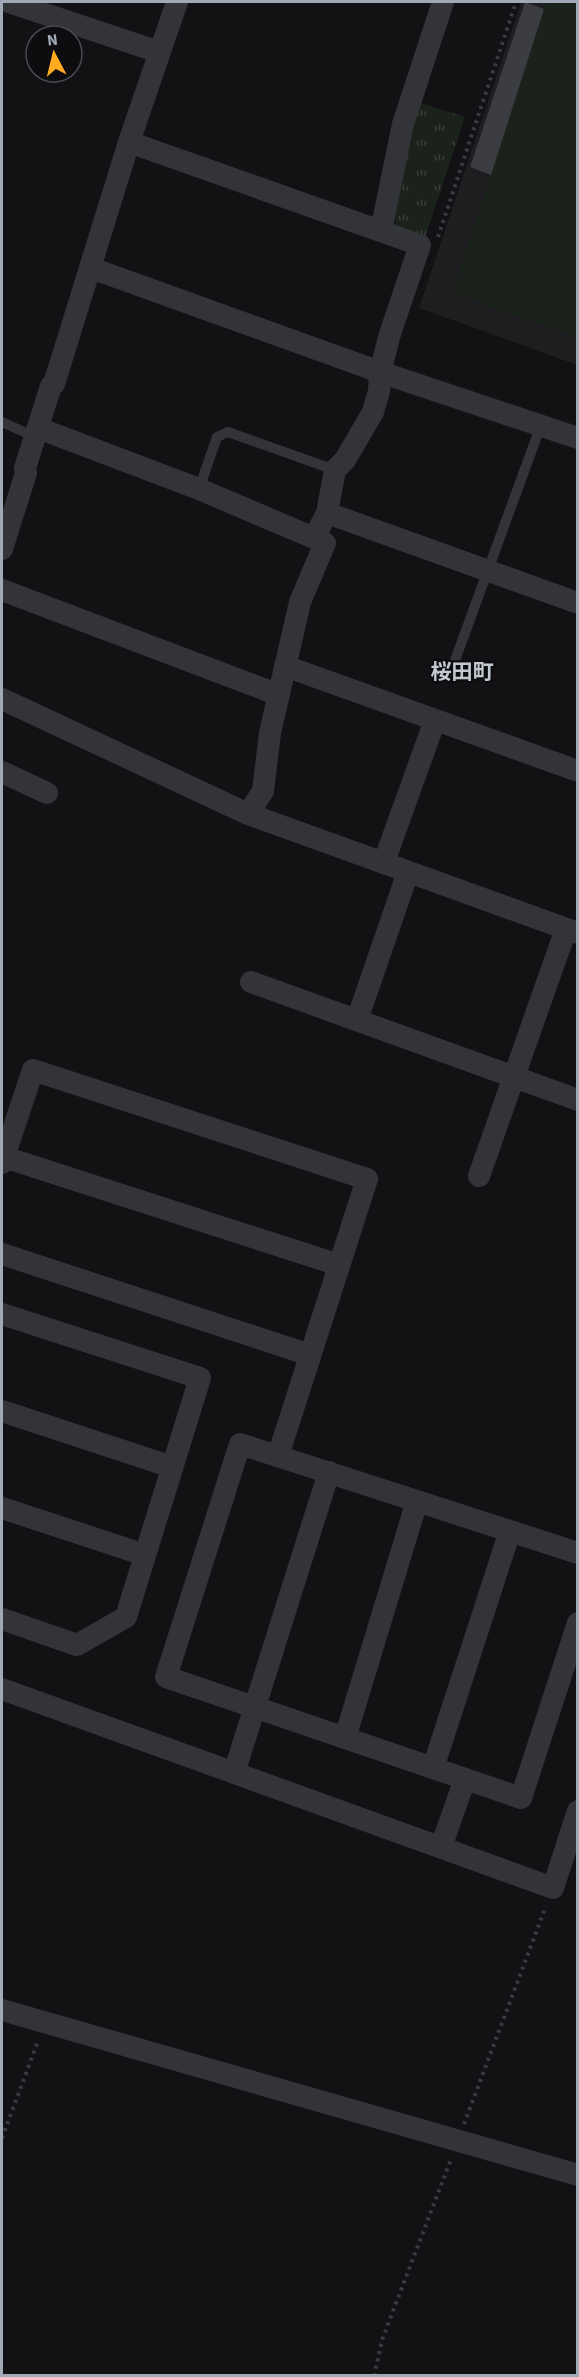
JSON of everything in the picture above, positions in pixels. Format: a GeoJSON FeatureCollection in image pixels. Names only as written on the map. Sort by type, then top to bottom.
{"type":"FeatureCollection","features":[{"type":"Feature","properties":{"kind":"street"},"geometry":{"type":"LineString","coordinates":[[9,2],[159,52]]}},
{"type":"Feature","properties":{"kind":"street"},"geometry":{"type":"LineString","coordinates":[[2,549],[26,473],[25,468],[36,432],[91,268],[129,142],[177,2]]}},
{"type":"Feature","properties":{"kind":"street"},"geometry":{"type":"LineString","coordinates":[[381,231],[403,124],[443,2]]}},
{"type":"Feature","properties":{"kind":"street"},"geometry":{"type":"LineString","coordinates":[[129,142],[420,245],[393,324],[380,372],[379,391],[373,412],[345,460],[335,470],[327,513],[314,538]]}},
{"type":"Feature","properties":{"kind":"street"},"geometry":{"type":"LineString","coordinates":[[91,268],[380,372],[578,438]]}},
{"type":"Feature","properties":{"kind":"street"},"geometry":{"type":"LineString","coordinates":[[36,432],[199,489],[325,543],[300,602],[270,733],[263,791],[248,814]]}},
{"type":"Feature","properties":{"kind":"street"},"geometry":{"type":"LineString","coordinates":[[327,513],[578,603]]}},
{"type":"Feature","properties":{"kind":"street"},"geometry":{"type":"LineString","coordinates":[[2,590],[279,695]]}},
{"type":"Feature","properties":{"kind":"street"},"geometry":{"type":"LineString","coordinates":[[285,666],[578,771]]}},
{"type":"Feature","properties":{"kind":"street"},"geometry":{"type":"LineString","coordinates":[[2,699],[248,814],[572,931],[514,1077],[479,1176]]}},
{"type":"Feature","properties":{"kind":"street"},"geometry":{"type":"LineString","coordinates":[[384,862],[435,720]]}},
{"type":"Feature","properties":{"kind":"street"},"geometry":{"type":"LineString","coordinates":[[2,772],[47,793]]}},
{"type":"Feature","properties":{"kind":"street"},"geometry":{"type":"LineString","coordinates":[[357,1020],[408,872]]}},
{"type":"Feature","properties":{"kind":"street"},"geometry":{"type":"LineString","coordinates":[[251,982],[578,1100]]}},
{"type":"Feature","properties":{"kind":"street"},"geometry":{"type":"LineString","coordinates":[[278,1456],[367,1179],[33,1070],[3,1160],[339,1265]]}},
{"type":"Feature","properties":{"kind":"street"},"geometry":{"type":"LineString","coordinates":[[2,1254],[310,1355]]}},
{"type":"Feature","properties":{"kind":"street"},"geometry":{"type":"LineString","coordinates":[[2,1314],[200,1377],[126,1617],[77,1645],[2,1619]]}},
{"type":"Feature","properties":{"kind":"street"},"geometry":{"type":"LineString","coordinates":[[2,1411],[172,1467]]}},
{"type":"Feature","properties":{"kind":"street"},"geometry":{"type":"LineString","coordinates":[[578,1553],[240,1444],[166,1677],[521,1798],[578,1623]]}},
{"type":"Feature","properties":{"kind":"street"},"geometry":{"type":"LineString","coordinates":[[234,1773],[329,1472]]}},
{"type":"Feature","properties":{"kind":"street"},"geometry":{"type":"LineString","coordinates":[[345,1738],[417,1501]]}},
{"type":"Feature","properties":{"kind":"street"},"geometry":{"type":"LineString","coordinates":[[2,1509],[145,1555]]}},
{"type":"Feature","properties":{"kind":"street"},"geometry":{"type":"LineString","coordinates":[[433,1768],[510,1531]]}},
{"type":"Feature","properties":{"kind":"street"},"geometry":{"type":"LineString","coordinates":[[2,1689],[553,1888],[572,1848],[578,1811]]}},
{"type":"Feature","properties":{"kind":"street"},"geometry":{"type":"LineString","coordinates":[[441,1847],[465,1779]]}},
{"type":"Feature","properties":{"kind":"street"},"geometry":{"type":"LineString","coordinates":[[2,2010],[44,2024],[578,2175]]}},
{"type":"Feature","properties":{"kind":"lane"},"geometry":{"type":"LineString","coordinates":[[2,423],[36,432]]}},
{"type":"Feature","properties":{"kind":"lane"},"geometry":{"type":"LineString","coordinates":[[450,674],[541,425]]}},
{"type":"Feature","properties":{"kind":"lane"},"geometry":{"type":"LineString","coordinates":[[199,489],[217,437],[228,432],[335,470]]}},
{"type":"Feature","properties":{"kind":"path"},"geometry":{"type":"LineString","coordinates":[[435,244],[516,2]]}},
{"type":"Feature","properties":{"kind":"path"},"geometry":{"type":"LineString","coordinates":[[374,2376],[382,2340],[553,1888]]}},
{"type":"Feature","properties":{"kind":"path"},"geometry":{"type":"LineString","coordinates":[[2,2138],[44,2024]]}},
{"type":"Feature","properties":{"kind":"shaded area"},"geometry":{"type":"Polygon","coordinates":[[[521,2],[577,2],[577,365],[419,308],[521,2]]]}},
{"type":"Feature","properties":{"kind":"green space"},"geometry":{"type":"Polygon","coordinates":[[[546,2],[577,2],[577,338],[453,293],[546,2]]]}},
{"type":"Feature","properties":{"kind":"green space"},"geometry":{"type":"Polygon","coordinates":[[[421,103],[465,117],[425,238],[396,225],[395,218],[414,124],[421,103]]]}},
{"type":"Feature","properties":{"kind":"building"},"geometry":{"type":"Polygon","coordinates":[[[525,2],[544,9],[491,175],[470,167],[525,2]]]}},
{"type":"Feature","properties":{"kind":"district","name":"桜田町"},"geometry":{"type":"Point","coordinates":[462,672]}}]}
